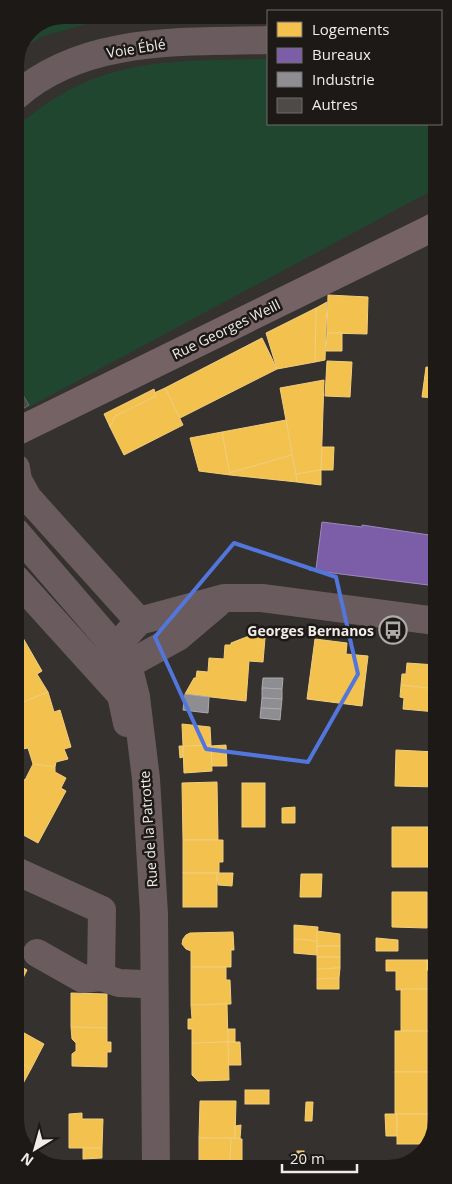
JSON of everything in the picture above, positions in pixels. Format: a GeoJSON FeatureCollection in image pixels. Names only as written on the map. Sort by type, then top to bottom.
{"type":"FeatureCollection","features":[{"type":"Feature","properties":{"kind":"main road","name":"Rue Georges Weill"},"geometry":{"type":"LineString","coordinates":[[24,435],[428,230]]}},
{"type":"Feature","properties":{"kind":"street","name":"Voie Éblé"},"geometry":{"type":"LineString","coordinates":[[24,91],[48,74],[83,57],[128,47],[174,42],[267,40]]}},
{"type":"Feature","properties":{"kind":"street"},"geometry":{"type":"LineString","coordinates":[[24,491],[28,498],[139,621]]}},
{"type":"Feature","properties":{"kind":"street","name":"Rue de la Patrotte"},"geometry":{"type":"LineString","coordinates":[[24,543],[136,697],[146,780],[153,904],[156,1160]]}},
{"type":"Feature","properties":{"kind":"street","name":"Rue de la Patrotte"},"geometry":{"type":"LineString","coordinates":[[24,588],[62,632],[111,664],[127,715],[138,830],[142,984],[142,1160]]}},
{"type":"Feature","properties":{"kind":"street"},"geometry":{"type":"LineString","coordinates":[[111,664],[178,637],[224,598]]}},
{"type":"Feature","properties":{"kind":"street"},"geometry":{"type":"LineString","coordinates":[[111,664],[139,621],[224,598],[262,598],[428,620]]}},
{"type":"Feature","properties":{"kind":"street"},"geometry":{"type":"LineString","coordinates":[[24,874],[102,910],[101,977]]}},
{"type":"Feature","properties":{"kind":"street"},"geometry":{"type":"LineString","coordinates":[[37,953],[83,978],[101,977],[120,983],[142,984]]}},
{"type":"Feature","properties":{"kind":"highlighted area"},"geometry":{"type":"Polygon","coordinates":[[[234,543],[336,577],[358,674],[308,762],[206,749],[155,637],[234,543]]]}},
{"type":"Feature","properties":{"kind":"green space"},"geometry":{"type":"Polygon","coordinates":[[[64,24],[88,24],[43,36],[29,45],[38,34],[49,27],[64,24]]]}},
{"type":"Feature","properties":{"kind":"green space"},"geometry":{"type":"Polygon","coordinates":[[[267,59],[267,125],[428,125],[428,193],[24,410],[24,121],[68,90],[95,78],[150,65],[208,60],[267,59]]]}},
{"type":"Feature","properties":{"kind":"building: Logements"},"geometry":{"type":"Polygon","coordinates":[[[328,295],[368,297],[367,334],[327,333],[328,295]]]}},
{"type":"Feature","properties":{"kind":"building: Logements"},"geometry":{"type":"Polygon","coordinates":[[[327,302],[325,360],[315,362],[316,308],[327,302]]]}},
{"type":"Feature","properties":{"kind":"building: Logements"},"geometry":{"type":"Polygon","coordinates":[[[316,308],[315,362],[277,369],[266,333],[316,308]]]}},
{"type":"Feature","properties":{"kind":"building: Logements"},"geometry":{"type":"Polygon","coordinates":[[[327,333],[342,333],[342,351],[326,351],[327,333]]]}},
{"type":"Feature","properties":{"kind":"building: Logements"},"geometry":{"type":"Polygon","coordinates":[[[262,338],[277,369],[180,418],[165,388],[262,338]]]}},
{"type":"Feature","properties":{"kind":"building: Logements"},"geometry":{"type":"Polygon","coordinates":[[[327,361],[352,362],[350,397],[325,396],[327,361]]]}},
{"type":"Feature","properties":{"kind":"building: Logements"},"geometry":{"type":"Polygon","coordinates":[[[426,367],[428,367],[428,397],[422,397],[426,367]]]}},
{"type":"Feature","properties":{"kind":"building: Logements"},"geometry":{"type":"Polygon","coordinates":[[[324,380],[321,470],[296,474],[280,388],[324,380]]]}},
{"type":"Feature","properties":{"kind":"building: Logements"},"geometry":{"type":"Polygon","coordinates":[[[165,388],[183,425],[124,455],[110,427],[115,416],[156,396],[154,393],[165,388]]]}},
{"type":"Feature","properties":{"kind":"building: Logements"},"geometry":{"type":"Polygon","coordinates":[[[154,389],[156,396],[115,416],[110,427],[104,414],[154,389]]]}},
{"type":"Feature","properties":{"kind":"building: Logements"},"geometry":{"type":"Polygon","coordinates":[[[286,420],[292,455],[229,473],[222,432],[286,420]]]}},
{"type":"Feature","properties":{"kind":"building: Logements"},"geometry":{"type":"Polygon","coordinates":[[[222,432],[230,475],[199,471],[190,438],[222,432]]]}},
{"type":"Feature","properties":{"kind":"building: Logements"},"geometry":{"type":"Polygon","coordinates":[[[322,447],[334,447],[333,470],[321,470],[322,447]]]}},
{"type":"Feature","properties":{"kind":"building: Logements"},"geometry":{"type":"Polygon","coordinates":[[[292,455],[297,482],[230,475],[229,473],[292,455]]]}},
{"type":"Feature","properties":{"kind":"building: Logements"},"geometry":{"type":"Polygon","coordinates":[[[321,470],[321,485],[297,482],[296,474],[321,470]]]}},
{"type":"Feature","properties":{"kind":"building: Logements"},"geometry":{"type":"Polygon","coordinates":[[[249,636],[265,638],[263,662],[249,661],[246,701],[185,694],[194,678],[196,678],[197,671],[208,672],[209,658],[224,659],[225,645],[231,645],[231,643],[249,636]]]}},
{"type":"Feature","properties":{"kind":"building: Logements"},"geometry":{"type":"Polygon","coordinates":[[[315,639],[347,643],[346,654],[368,656],[362,706],[307,699],[315,639]]]}},
{"type":"Feature","properties":{"kind":"building: Logements"},"geometry":{"type":"Polygon","coordinates":[[[24,640],[42,671],[37,674],[48,692],[24,702],[24,640]]]}},
{"type":"Feature","properties":{"kind":"building: Logements"},"geometry":{"type":"Polygon","coordinates":[[[407,663],[428,664],[428,688],[401,685],[402,674],[406,674],[407,663]]]}},
{"type":"Feature","properties":{"kind":"building: Logements"},"geometry":{"type":"Polygon","coordinates":[[[401,685],[428,688],[428,711],[403,709],[404,698],[400,697],[401,685]]]}},
{"type":"Feature","properties":{"kind":"building: Logements"},"geometry":{"type":"Polygon","coordinates":[[[48,692],[54,712],[60,710],[71,747],[64,749],[68,759],[56,762],[55,767],[33,764],[28,748],[24,749],[24,702],[48,692]]]}},
{"type":"Feature","properties":{"kind":"building: Logements"},"geometry":{"type":"Polygon","coordinates":[[[182,724],[210,727],[211,745],[183,746],[182,724]]]}},
{"type":"Feature","properties":{"kind":"building: Logements"},"geometry":{"type":"Polygon","coordinates":[[[211,745],[212,771],[184,773],[183,746],[211,745]]]}},
{"type":"Feature","properties":{"kind":"building: Logements"},"geometry":{"type":"Polygon","coordinates":[[[226,745],[227,766],[212,766],[211,746],[226,745]]]}},
{"type":"Feature","properties":{"kind":"building: Logements"},"geometry":{"type":"Polygon","coordinates":[[[179,746],[183,746],[183,757],[180,758],[179,746]]]}},
{"type":"Feature","properties":{"kind":"building: Logements"},"geometry":{"type":"Polygon","coordinates":[[[396,750],[428,752],[428,787],[395,786],[396,750]]]}},
{"type":"Feature","properties":{"kind":"building: Logements"},"geometry":{"type":"Polygon","coordinates":[[[33,764],[55,767],[55,772],[66,778],[61,788],[66,791],[38,843],[24,835],[25,780],[33,764]]]}},
{"type":"Feature","properties":{"kind":"building: Logements"},"geometry":{"type":"Polygon","coordinates":[[[217,782],[218,840],[183,840],[182,783],[217,782]]]}},
{"type":"Feature","properties":{"kind":"building: Logements"},"geometry":{"type":"Polygon","coordinates":[[[242,783],[265,783],[265,827],[242,827],[242,783]]]}},
{"type":"Feature","properties":{"kind":"building: Logements"},"geometry":{"type":"Polygon","coordinates":[[[295,807],[295,823],[282,823],[282,808],[295,807]]]}},
{"type":"Feature","properties":{"kind":"building: Logements"},"geometry":{"type":"Polygon","coordinates":[[[392,827],[428,827],[428,867],[392,867],[392,827]]]}},
{"type":"Feature","properties":{"kind":"building: Logements"},"geometry":{"type":"Polygon","coordinates":[[[183,840],[223,840],[223,862],[219,862],[219,873],[183,873],[183,840]]]}},
{"type":"Feature","properties":{"kind":"building: Logements"},"geometry":{"type":"Polygon","coordinates":[[[183,873],[217,873],[217,907],[183,907],[183,873]]]}},
{"type":"Feature","properties":{"kind":"building: Logements"},"geometry":{"type":"Polygon","coordinates":[[[217,873],[233,873],[232,886],[218,885],[217,873]]]}},
{"type":"Feature","properties":{"kind":"building: Logements"},"geometry":{"type":"Polygon","coordinates":[[[301,874],[322,874],[321,897],[300,897],[301,874]]]}},
{"type":"Feature","properties":{"kind":"building: Logements"},"geometry":{"type":"Polygon","coordinates":[[[392,892],[427,892],[427,928],[392,927],[392,892]]]}},
{"type":"Feature","properties":{"kind":"building: Logements"},"geometry":{"type":"Polygon","coordinates":[[[294,925],[318,927],[317,941],[294,939],[294,925]]]}},
{"type":"Feature","properties":{"kind":"building: Logements"},"geometry":{"type":"Polygon","coordinates":[[[317,931],[340,934],[340,946],[317,946],[317,931]]]}},
{"type":"Feature","properties":{"kind":"building: Logements"},"geometry":{"type":"Polygon","coordinates":[[[233,932],[234,950],[231,950],[231,967],[191,967],[191,951],[182,944],[186,935],[190,933],[233,932]]]}},
{"type":"Feature","properties":{"kind":"building: Logements"},"geometry":{"type":"Polygon","coordinates":[[[376,938],[398,940],[398,951],[376,951],[376,938]]]}},
{"type":"Feature","properties":{"kind":"building: Logements"},"geometry":{"type":"Polygon","coordinates":[[[294,939],[317,941],[317,955],[294,953],[294,939]]]}},
{"type":"Feature","properties":{"kind":"building: Logements"},"geometry":{"type":"Polygon","coordinates":[[[317,946],[340,946],[340,957],[317,957],[317,946]]]}},
{"type":"Feature","properties":{"kind":"building: Logements"},"geometry":{"type":"Polygon","coordinates":[[[317,957],[340,957],[340,968],[317,969],[317,957]]]}},
{"type":"Feature","properties":{"kind":"building: Logements"},"geometry":{"type":"Polygon","coordinates":[[[386,960],[427,960],[427,989],[396,990],[396,971],[386,971],[386,960]]]}},
{"type":"Feature","properties":{"kind":"building: Logements"},"geometry":{"type":"Polygon","coordinates":[[[191,967],[226,967],[226,980],[230,980],[231,1004],[191,1005],[191,967]]]}},
{"type":"Feature","properties":{"kind":"building: Logements"},"geometry":{"type":"Polygon","coordinates":[[[340,968],[339,978],[317,979],[317,969],[340,968]]]}},
{"type":"Feature","properties":{"kind":"building: Logements"},"geometry":{"type":"Polygon","coordinates":[[[339,978],[339,989],[317,989],[317,979],[339,978]]]}},
{"type":"Feature","properties":{"kind":"building: Logements"},"geometry":{"type":"Polygon","coordinates":[[[401,989],[427,989],[427,1031],[401,1031],[401,989]]]}},
{"type":"Feature","properties":{"kind":"building: Logements"},"geometry":{"type":"Polygon","coordinates":[[[71,993],[107,994],[107,1028],[71,1027],[71,993]]]}},
{"type":"Feature","properties":{"kind":"building: Logements"},"geometry":{"type":"Polygon","coordinates":[[[227,1004],[228,1042],[192,1043],[192,1029],[188,1029],[188,1019],[192,1019],[191,1005],[227,1004]]]}},
{"type":"Feature","properties":{"kind":"building: Logements"},"geometry":{"type":"Polygon","coordinates":[[[71,1027],[107,1028],[107,1042],[111,1042],[111,1052],[107,1052],[107,1067],[72,1066],[72,1054],[76,1051],[76,1043],[72,1039],[71,1027]]]}},
{"type":"Feature","properties":{"kind":"building: Logements"},"geometry":{"type":"Polygon","coordinates":[[[228,1029],[235,1029],[235,1042],[228,1042],[228,1029]]]}},
{"type":"Feature","properties":{"kind":"building: Logements"},"geometry":{"type":"Polygon","coordinates":[[[395,1031],[427,1031],[427,1072],[395,1072],[395,1031]]]}},
{"type":"Feature","properties":{"kind":"building: Logements"},"geometry":{"type":"Polygon","coordinates":[[[24,1033],[44,1044],[31,1069],[24,1065],[24,1033]]]}},
{"type":"Feature","properties":{"kind":"building: Logements"},"geometry":{"type":"Polygon","coordinates":[[[228,1042],[240,1042],[241,1065],[228,1065],[228,1042]]]}},
{"type":"Feature","properties":{"kind":"building: Logements"},"geometry":{"type":"Polygon","coordinates":[[[228,1042],[229,1080],[198,1081],[192,1075],[192,1043],[228,1042]]]}},
{"type":"Feature","properties":{"kind":"building: Logements"},"geometry":{"type":"Polygon","coordinates":[[[24,1065],[31,1069],[24,1082],[24,1065]]]}},
{"type":"Feature","properties":{"kind":"building: Logements"},"geometry":{"type":"Polygon","coordinates":[[[395,1072],[427,1072],[427,1114],[395,1114],[395,1072]]]}},
{"type":"Feature","properties":{"kind":"building: Logements"},"geometry":{"type":"Polygon","coordinates":[[[245,1090],[269,1090],[269,1104],[245,1104],[245,1090]]]}},
{"type":"Feature","properties":{"kind":"building: Logements"},"geometry":{"type":"Polygon","coordinates":[[[200,1101],[236,1101],[235,1139],[199,1138],[200,1101]]]}},
{"type":"Feature","properties":{"kind":"building: Logements"},"geometry":{"type":"Polygon","coordinates":[[[306,1102],[313,1102],[312,1121],[305,1121],[306,1102]]]}},
{"type":"Feature","properties":{"kind":"building: Logements"},"geometry":{"type":"Polygon","coordinates":[[[82,1113],[82,1119],[103,1119],[102,1148],[69,1148],[69,1114],[82,1113]]]}},
{"type":"Feature","properties":{"kind":"building: Logements"},"geometry":{"type":"Polygon","coordinates":[[[385,1114],[397,1114],[397,1136],[386,1136],[385,1114]]]}},
{"type":"Feature","properties":{"kind":"building: Logements"},"geometry":{"type":"Polygon","coordinates":[[[397,1114],[427,1114],[426,1133],[420,1144],[397,1144],[397,1114]]]}},
{"type":"Feature","properties":{"kind":"building: Logements"},"geometry":{"type":"Polygon","coordinates":[[[241,1125],[240,1139],[235,1139],[235,1126],[241,1125]]]}},
{"type":"Feature","properties":{"kind":"building: Logements"},"geometry":{"type":"Polygon","coordinates":[[[199,1138],[231,1138],[230,1160],[199,1160],[199,1138]]]}},
{"type":"Feature","properties":{"kind":"building: Logements"},"geometry":{"type":"Polygon","coordinates":[[[231,1138],[242,1139],[242,1160],[230,1160],[231,1138]]]}},
{"type":"Feature","properties":{"kind":"building: Logements"},"geometry":{"type":"Polygon","coordinates":[[[83,1148],[102,1148],[102,1158],[83,1159],[83,1148]]]}},
{"type":"Feature","properties":{"kind":"building: Logements"},"geometry":{"type":"Polygon","coordinates":[[[297,1151],[304,1151],[304,1160],[297,1160],[297,1151]]]}},
{"type":"Feature","properties":{"kind":"building: Bureaux"},"geometry":{"type":"Polygon","coordinates":[[[322,522],[362,527],[362,525],[428,535],[428,585],[309,570],[309,568],[316,569],[322,522]]]}},
{"type":"Feature","properties":{"kind":"building: Industrie"},"geometry":{"type":"Polygon","coordinates":[[[263,678],[283,678],[282,689],[262,688],[263,678]]]}},
{"type":"Feature","properties":{"kind":"building: Industrie"},"geometry":{"type":"Polygon","coordinates":[[[262,688],[282,689],[282,699],[262,698],[262,688]]]}},
{"type":"Feature","properties":{"kind":"building: Industrie"},"geometry":{"type":"Polygon","coordinates":[[[185,694],[209,697],[208,713],[183,710],[185,694]]]}},
{"type":"Feature","properties":{"kind":"building: Industrie"},"geometry":{"type":"Polygon","coordinates":[[[262,698],[282,699],[281,709],[261,708],[262,698]]]}},
{"type":"Feature","properties":{"kind":"building: Industrie"},"geometry":{"type":"Polygon","coordinates":[[[261,708],[281,709],[280,720],[260,718],[261,708]]]}},
{"type":"Feature","properties":{"kind":"building: Autres"},"geometry":{"type":"Polygon","coordinates":[[[24,397],[29,405],[24,408],[24,397]]]}},
{"type":"Feature","properties":{"kind":"place","name":"Georges Bernanos"},"geometry":{"type":"Point","coordinates":[393,630]}}]}
